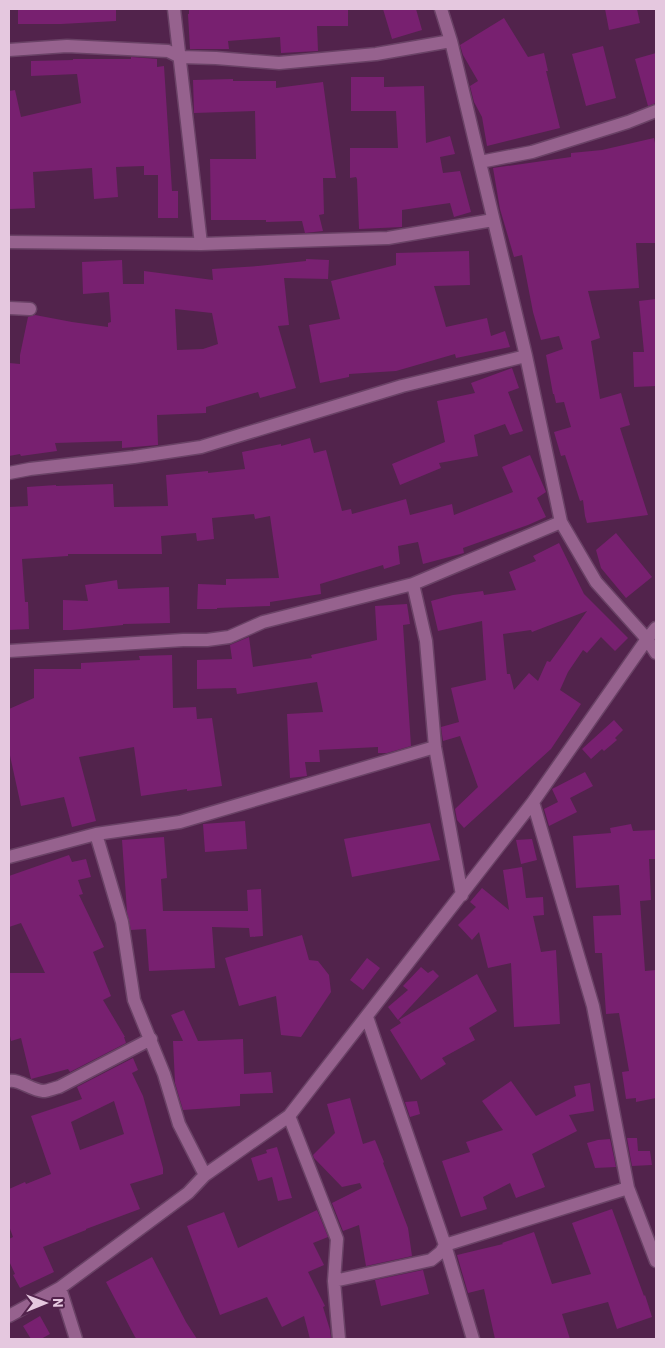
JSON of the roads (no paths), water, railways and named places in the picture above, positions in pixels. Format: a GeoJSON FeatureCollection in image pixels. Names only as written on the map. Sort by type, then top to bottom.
{"type":"FeatureCollection","features":[{"type":"Feature","properties":{"kind":"street"},"geometry":{"type":"LineString","coordinates":[[174,9],[201,244]]}},
{"type":"Feature","properties":{"kind":"street"},"geometry":{"type":"LineString","coordinates":[[441,9],[451,41],[526,356],[561,522],[596,582],[647,638],[656,653]]}},
{"type":"Feature","properties":{"kind":"street"},"geometry":{"type":"LineString","coordinates":[[9,50],[67,46],[168,51],[180,57],[216,58],[279,64],[376,54],[451,41]]}},
{"type":"Feature","properties":{"kind":"street"},"geometry":{"type":"LineString","coordinates":[[480,162],[532,152],[628,122],[656,111]]}},
{"type":"Feature","properties":{"kind":"street"},"geometry":{"type":"LineString","coordinates":[[9,242],[201,244],[388,238],[493,220]]}},
{"type":"Feature","properties":{"kind":"street"},"geometry":{"type":"LineString","coordinates":[[9,308],[30,309]]}},
{"type":"Feature","properties":{"kind":"street"},"geometry":{"type":"LineString","coordinates":[[9,473],[201,447],[402,386],[526,356]]}},
{"type":"Feature","properties":{"kind":"street"},"geometry":{"type":"LineString","coordinates":[[9,651],[173,640],[207,640],[229,637],[263,622],[413,584],[561,522]]}},
{"type":"Feature","properties":{"kind":"street"},"geometry":{"type":"LineString","coordinates":[[413,584],[426,641],[435,747],[462,895]]}},
{"type":"Feature","properties":{"kind":"street"},"geometry":{"type":"LineString","coordinates":[[9,1316],[60,1288],[188,1193],[205,1175],[289,1116],[534,802],[647,638],[656,628]]}},
{"type":"Feature","properties":{"kind":"street"},"geometry":{"type":"LineString","coordinates":[[9,857],[96,834],[180,822],[435,747]]}},
{"type":"Feature","properties":{"kind":"street"},"geometry":{"type":"LineString","coordinates":[[534,802],[593,1006],[628,1188],[656,1261]]}},
{"type":"Feature","properties":{"kind":"street"},"geometry":{"type":"LineString","coordinates":[[96,834],[122,922],[134,1000],[164,1074],[179,1124],[205,1175]]}},
{"type":"Feature","properties":{"kind":"street"},"geometry":{"type":"LineString","coordinates":[[367,1017],[445,1245],[473,1339]]}},
{"type":"Feature","properties":{"kind":"street"},"geometry":{"type":"LineString","coordinates":[[9,1080],[14,1080],[30,1088],[45,1091],[59,1087],[151,1039]]}},
{"type":"Feature","properties":{"kind":"street"},"geometry":{"type":"LineString","coordinates":[[289,1116],[338,1239],[334,1281],[339,1339]]}},
{"type":"Feature","properties":{"kind":"street"},"geometry":{"type":"LineString","coordinates":[[334,1281],[431,1260],[441,1252],[445,1245],[628,1188]]}},
{"type":"Feature","properties":{"kind":"street"},"geometry":{"type":"LineString","coordinates":[[60,1288],[76,1339]]}}]}
